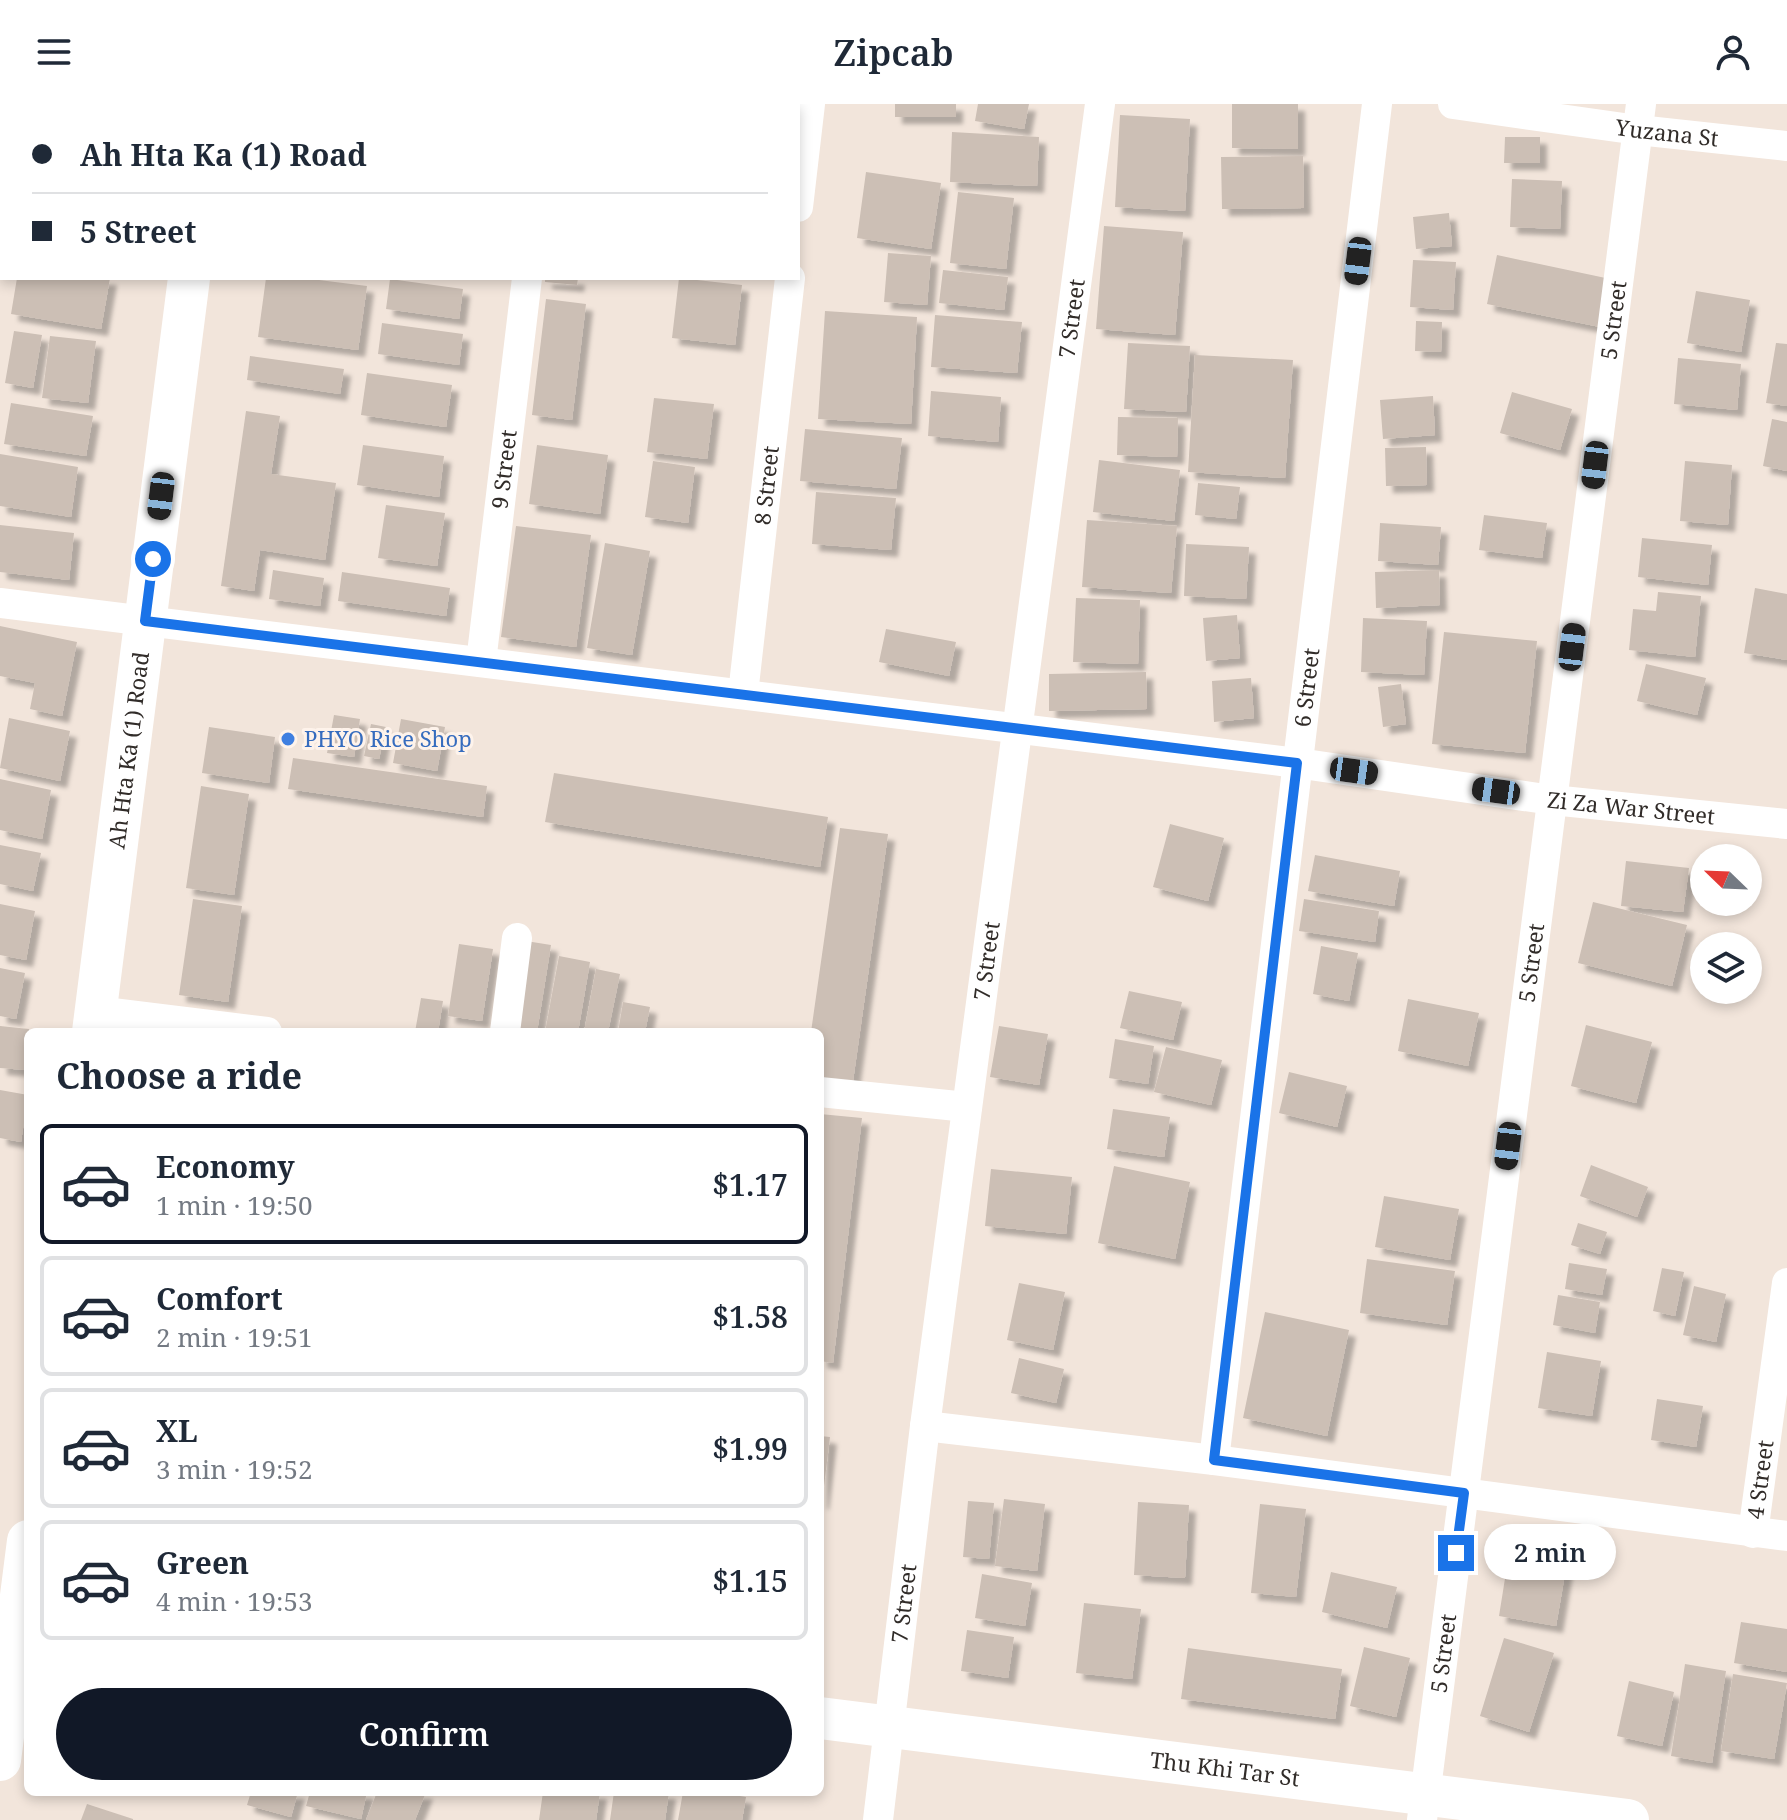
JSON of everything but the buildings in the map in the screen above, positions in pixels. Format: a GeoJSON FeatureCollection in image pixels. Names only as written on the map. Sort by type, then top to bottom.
{"type":"FeatureCollection","features":[{"type":"Feature","properties":{"kind":"street"},"geometry":{"type":"LineString","coordinates":[[800,190],[810,104]]}},
{"type":"Feature","properties":{"kind":"street","name":"7 Street"},"geometry":{"type":"LineString","coordinates":[[878,1820],[925,1426],[1100,104]]}},
{"type":"Feature","properties":{"kind":"street","name":"6 Street"},"geometry":{"type":"LineString","coordinates":[[1214,1460],[1377,104]]}},
{"type":"Feature","properties":{"kind":"street","name":"Yuzana St"},"geometry":{"type":"LineString","coordinates":[[1453,104],[1639,117],[1787,146]]}},
{"type":"Feature","properties":{"kind":"street","name":"5 Street"},"geometry":{"type":"LineString","coordinates":[[1424,1807],[1639,117]]}},
{"type":"Feature","properties":{"kind":"street","name":"Ah Hta Ka (1) Road"},"geometry":{"type":"LineString","coordinates":[[94,1022],[189,280]]}},
{"type":"Feature","properties":{"kind":"street","name":"9 Street"},"geometry":{"type":"LineString","coordinates":[[481,662],[527,280]]}},
{"type":"Feature","properties":{"kind":"street","name":"8 Street"},"geometry":{"type":"LineString","coordinates":[[743,694],[790,280]]}},
{"type":"Feature","properties":{"kind":"street","name":"Zi Za War Street"},"geometry":{"type":"LineString","coordinates":[[0,603],[1297,763],[1552,800],[1787,824]]}},
{"type":"Feature","properties":{"kind":"street"},"geometry":{"type":"LineString","coordinates":[[506,1028],[517,938]]}},
{"type":"Feature","properties":{"kind":"street"},"geometry":{"type":"LineString","coordinates":[[94,1022],[198,1028]]}},
{"type":"Feature","properties":{"kind":"street"},"geometry":{"type":"LineString","coordinates":[[824,1092],[967,1107]]}},
{"type":"Feature","properties":{"kind":"street","name":"4 Street"},"geometry":{"type":"LineString","coordinates":[[1753,1533],[1787,1283]]}},
{"type":"Feature","properties":{"kind":"street"},"geometry":{"type":"LineString","coordinates":[[925,1426],[1214,1460],[1787,1536]]}},
{"type":"Feature","properties":{"kind":"street"},"geometry":{"type":"LineString","coordinates":[[0,1760],[24,1568]]}},
{"type":"Feature","properties":{"kind":"street","name":"Thu Khi Tar St"},"geometry":{"type":"LineString","coordinates":[[824,1718],[889,1725],[1424,1807],[1628,1820]]}},
{"type":"Feature","properties":{"kind":"place","name":"PHYO Rice Shop"},"geometry":{"type":"Point","coordinates":[288,739]}},
{"type":"Feature","properties":{"kind":"route"},"geometry":{"type":"LineString","coordinates":[[153,559],[145,621],[1297,763],[1214,1460],[1464,1493],[1456,1553]]}}]}
